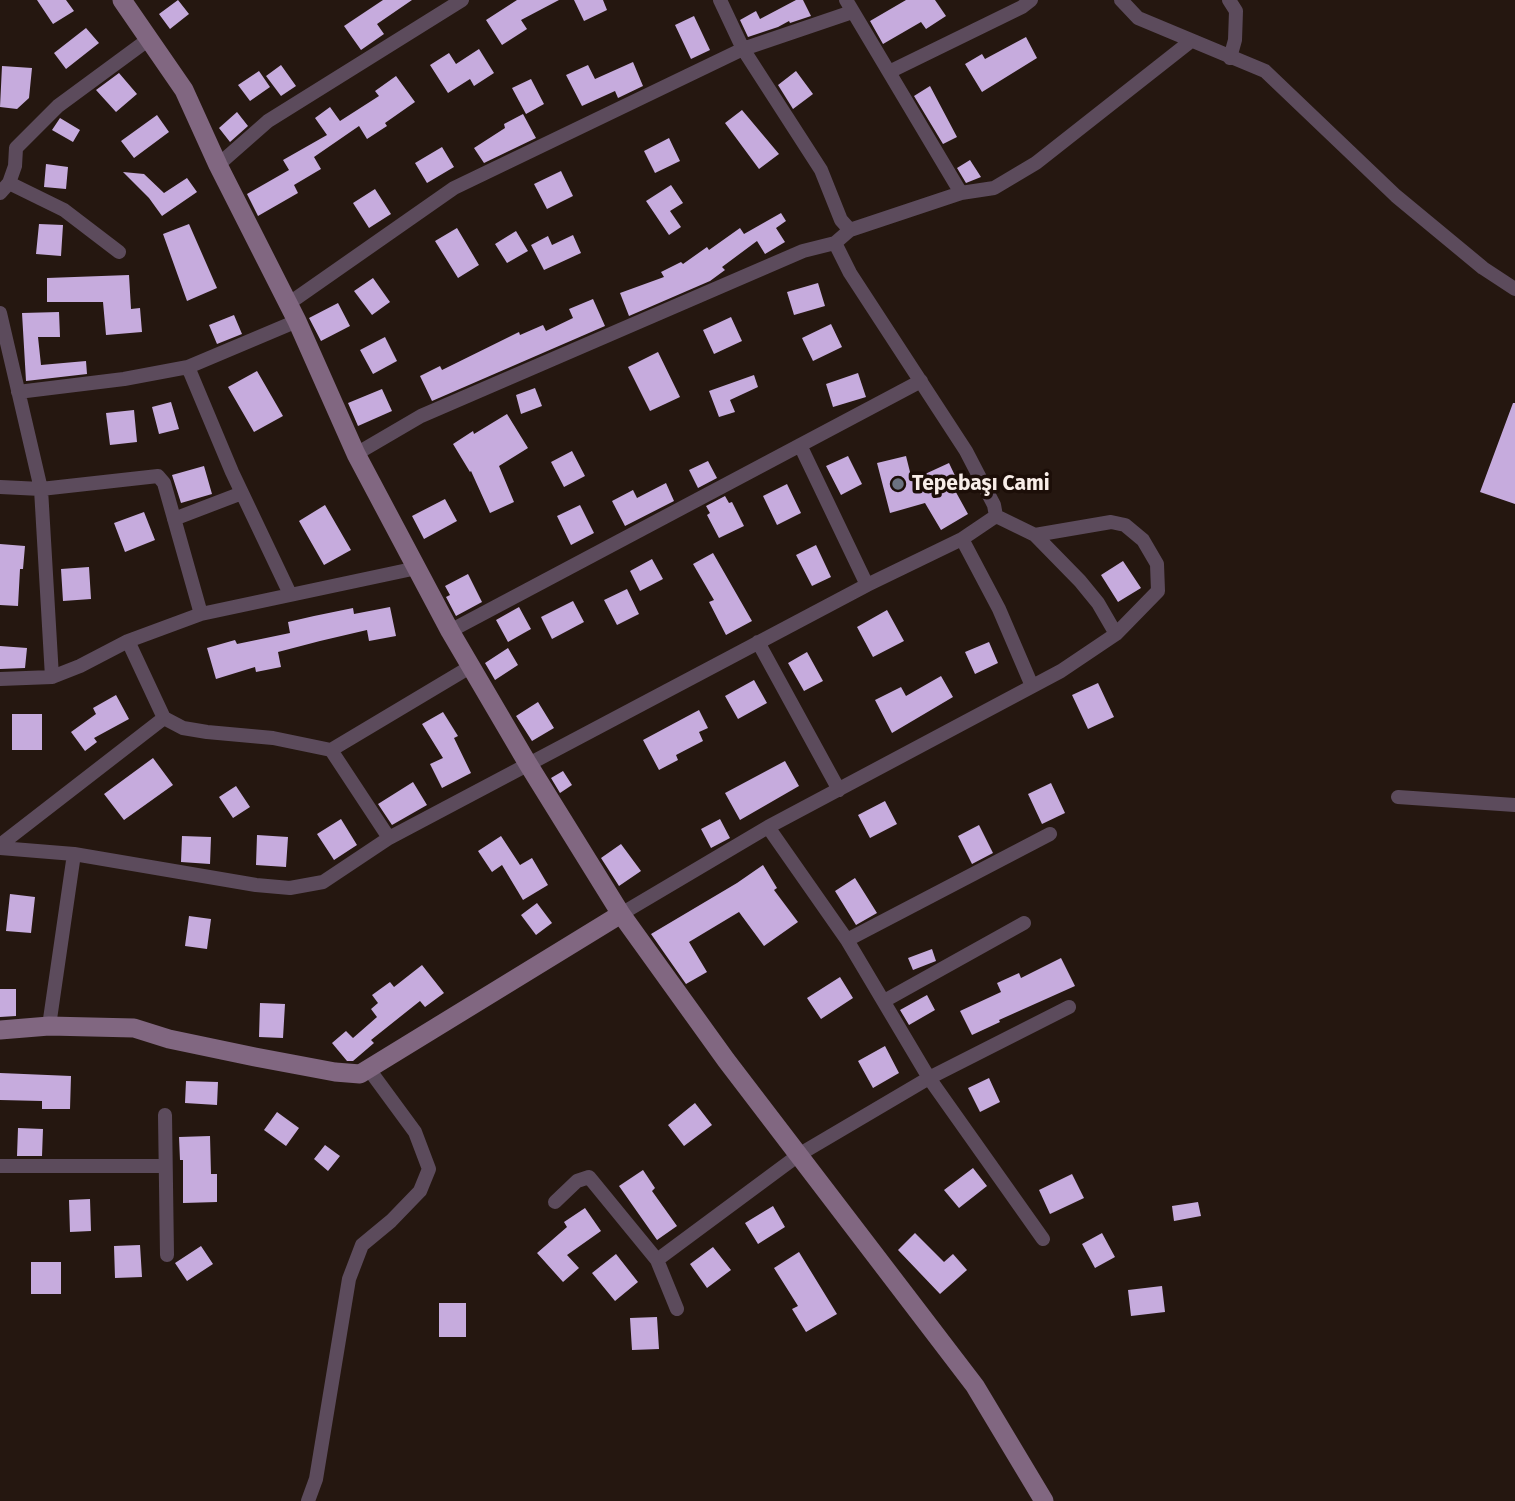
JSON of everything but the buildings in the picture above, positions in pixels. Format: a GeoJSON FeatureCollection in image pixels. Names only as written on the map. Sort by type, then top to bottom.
{"type":"FeatureCollection","features":[{"type":"Feature","properties":{"kind":"street"},"geometry":{"type":"LineString","coordinates":[[122,0],[184,90],[218,165],[298,321],[356,454],[450,631],[528,764],[621,914],[726,1060],[975,1386],[1044,1501]]}},
{"type":"Feature","properties":{"kind":"street"},"geometry":{"type":"LineString","coordinates":[[218,165],[268,121],[462,0]]}},
{"type":"Feature","properties":{"kind":"street"},"geometry":{"type":"LineString","coordinates":[[720,0],[743,49],[821,170],[841,220],[850,230]]}},
{"type":"Feature","properties":{"kind":"street"},"geometry":{"type":"LineString","coordinates":[[889,72],[1022,7],[1031,0]]}},
{"type":"Feature","properties":{"kind":"street"},"geometry":{"type":"LineString","coordinates":[[1121,0],[1138,18],[1265,71],[1396,196],[1483,268],[1515,289]]}},
{"type":"Feature","properties":{"kind":"street"},"geometry":{"type":"LineString","coordinates":[[1229,0],[1236,11],[1235,40],[1230,58]]}},
{"type":"Feature","properties":{"kind":"street"},"geometry":{"type":"LineString","coordinates":[[288,304],[454,188],[743,49],[849,6],[961,193]]}},
{"type":"Feature","properties":{"kind":"street"},"geometry":{"type":"LineString","coordinates":[[119,252],[64,210],[4,188],[15,166],[16,148],[58,106],[149,39]]}},
{"type":"Feature","properties":{"kind":"street"},"geometry":{"type":"LineString","coordinates":[[356,454],[421,416],[803,251],[835,243],[850,230],[961,193],[994,188],[1036,163],[1191,41]]}},
{"type":"Feature","properties":{"kind":"street"},"geometry":{"type":"LineString","coordinates":[[0,147],[16,148]]}},
{"type":"Feature","properties":{"kind":"street"},"geometry":{"type":"LineString","coordinates":[[835,243],[850,273],[966,451],[994,505],[996,516]]}},
{"type":"Feature","properties":{"kind":"street"},"geometry":{"type":"LineString","coordinates":[[0,313],[40,489],[52,677]]}},
{"type":"Feature","properties":{"kind":"street"},"geometry":{"type":"LineString","coordinates":[[18,392],[124,379],[188,367],[298,321]]}},
{"type":"Feature","properties":{"kind":"street"},"geometry":{"type":"LineString","coordinates":[[188,367],[242,493],[290,594]]}},
{"type":"Feature","properties":{"kind":"street"},"geometry":{"type":"LineString","coordinates":[[450,631],[921,380]]}},
{"type":"Feature","properties":{"kind":"street"},"geometry":{"type":"LineString","coordinates":[[800,445],[867,585]]}},
{"type":"Feature","properties":{"kind":"street"},"geometry":{"type":"LineString","coordinates":[[0,487],[40,489],[158,476],[164,483],[201,614]]}},
{"type":"Feature","properties":{"kind":"street"},"geometry":{"type":"LineString","coordinates":[[174,519],[242,493]]}},
{"type":"Feature","properties":{"kind":"street"},"geometry":{"type":"LineString","coordinates":[[996,516],[1035,535],[1080,581],[1098,603],[1116,634]]}},
{"type":"Feature","properties":{"kind":"street"},"geometry":{"type":"LineString","coordinates":[[0,847],[74,854],[256,886],[290,888],[323,882],[389,838],[867,585],[962,539],[996,516]]}},
{"type":"Feature","properties":{"kind":"street"},"geometry":{"type":"LineString","coordinates":[[0,1030],[49,1026],[134,1028],[169,1039],[335,1072],[360,1074],[768,827],[1061,671],[1116,634],[1158,591],[1157,564],[1143,540],[1125,525],[1111,522],[1035,535]]}},
{"type":"Feature","properties":{"kind":"street"},"geometry":{"type":"LineString","coordinates":[[962,539],[999,609],[1032,686]]}},
{"type":"Feature","properties":{"kind":"street"},"geometry":{"type":"LineString","coordinates":[[0,679],[52,677],[128,641],[201,614],[417,568]]}},
{"type":"Feature","properties":{"kind":"street"},"geometry":{"type":"LineString","coordinates":[[128,641],[164,718],[195,730],[273,738],[331,750],[470,667]]}},
{"type":"Feature","properties":{"kind":"street"},"geometry":{"type":"LineString","coordinates":[[758,642],[839,790]]}},
{"type":"Feature","properties":{"kind":"street"},"geometry":{"type":"LineString","coordinates":[[0,847],[164,718]]}},
{"type":"Feature","properties":{"kind":"street"},"geometry":{"type":"LineString","coordinates":[[331,750],[389,838]]}},
{"type":"Feature","properties":{"kind":"street"},"geometry":{"type":"LineString","coordinates":[[1398,797],[1515,805]]}},
{"type":"Feature","properties":{"kind":"street"},"geometry":{"type":"LineString","coordinates":[[768,827],[847,940],[929,1078],[1043,1239]]}},
{"type":"Feature","properties":{"kind":"street"},"geometry":{"type":"LineString","coordinates":[[847,940],[1050,834]]}},
{"type":"Feature","properties":{"kind":"street"},"geometry":{"type":"LineString","coordinates":[[49,1026],[74,854]]}},
{"type":"Feature","properties":{"kind":"street"},"geometry":{"type":"LineString","coordinates":[[884,1001],[1024,923]]}},
{"type":"Feature","properties":{"kind":"street"},"geometry":{"type":"LineString","coordinates":[[657,1260],[800,1154],[929,1078],[1069,1007]]}},
{"type":"Feature","properties":{"kind":"street"},"geometry":{"type":"LineString","coordinates":[[308,1501],[316,1479],[349,1279],[362,1245],[391,1221],[420,1191],[429,1170],[415,1132],[368,1068]]}},
{"type":"Feature","properties":{"kind":"street"},"geometry":{"type":"LineString","coordinates":[[165,1115],[167,1255]]}},
{"type":"Feature","properties":{"kind":"street"},"geometry":{"type":"LineString","coordinates":[[0,1166],[165,1166]]}},
{"type":"Feature","properties":{"kind":"street"},"geometry":{"type":"LineString","coordinates":[[555,1202],[577,1181],[589,1177],[657,1260],[677,1309]]}},
{"type":"Feature","properties":{"kind":"place","name":"Tepebaşı Cami"},"geometry":{"type":"Point","coordinates":[898,484]}}]}
